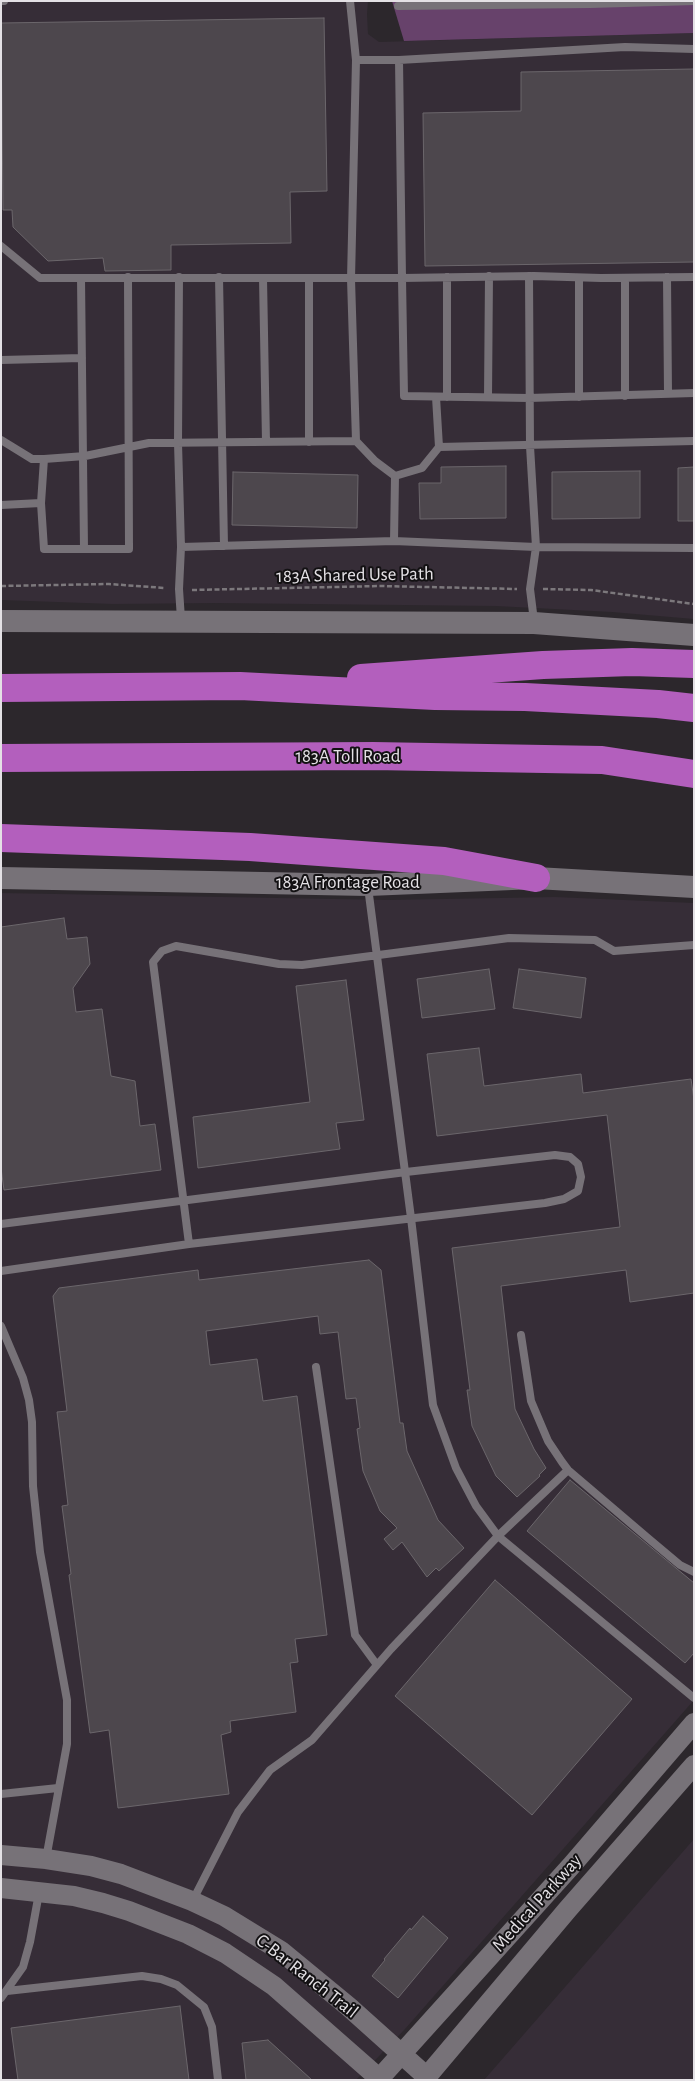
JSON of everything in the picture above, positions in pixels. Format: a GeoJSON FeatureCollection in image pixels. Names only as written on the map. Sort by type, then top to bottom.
{"type":"FeatureCollection","features":[{"type":"Feature","properties":{"kind":"highway"},"geometry":{"type":"LineString","coordinates":[[240,686],[543,665],[632,662],[694,664]]}},
{"type":"Feature","properties":{"kind":"highway"},"geometry":{"type":"LineString","coordinates":[[1,688],[240,686],[435,696],[535,698],[658,704],[694,708]]}},
{"type":"Feature","properties":{"kind":"highway","name":"183A Toll Road"},"geometry":{"type":"LineString","coordinates":[[1,758],[373,756],[602,760],[694,774]]}},
{"type":"Feature","properties":{"kind":"highway"},"geometry":{"type":"LineString","coordinates":[[1,838],[250,848],[444,860],[536,878]]}},
{"type":"Feature","properties":{"kind":"main road"},"geometry":{"type":"LineString","coordinates":[[1,621],[534,624],[694,635]]}},
{"type":"Feature","properties":{"kind":"main road","name":"183A Frontage Road"},"geometry":{"type":"LineString","coordinates":[[1,878],[368,885],[536,878],[694,887]]}},
{"type":"Feature","properties":{"kind":"street","name":"Medical Parkway"},"geometry":{"type":"LineString","coordinates":[[379,2079],[570,1866],[694,1723]]}},
{"type":"Feature","properties":{"kind":"street","name":"Medical Parkway"},"geometry":{"type":"LineString","coordinates":[[427,2079],[568,1909],[694,1764]]}},
{"type":"Feature","properties":{"kind":"street","name":"C-Bar Ranch Trail"},"geometry":{"type":"LineString","coordinates":[[1,1854],[91,1866],[121,1874],[192,1901],[224,1916],[281,1951],[349,2007],[427,2079]]}},
{"type":"Feature","properties":{"kind":"street"},"geometry":{"type":"LineString","coordinates":[[40,1891],[46,1859]]}},
{"type":"Feature","properties":{"kind":"street","name":"C-Bar Ranch Trail"},"geometry":{"type":"LineString","coordinates":[[1,1888],[74,1896],[129,1911],[188,1934],[251,1969],[286,1996],[379,2079]]}},
{"type":"Feature","properties":{"kind":"lane"},"geometry":{"type":"LineString","coordinates":[[350,1],[356,60],[351,279],[356,441],[375,461],[395,476]]}},
{"type":"Feature","properties":{"kind":"lane"},"geometry":{"type":"LineString","coordinates":[[398,6],[426,3],[694,1]]}},
{"type":"Feature","properties":{"kind":"lane"},"geometry":{"type":"LineString","coordinates":[[356,60],[399,60],[625,47],[694,49]]}},
{"type":"Feature","properties":{"kind":"lane"},"geometry":{"type":"LineString","coordinates":[[399,60],[404,396],[529,398],[694,393]]}},
{"type":"Feature","properties":{"kind":"lane"},"geometry":{"type":"LineString","coordinates":[[1,246],[40,278],[694,277]]}},
{"type":"Feature","properties":{"kind":"lane"},"geometry":{"type":"LineString","coordinates":[[488,398],[489,276]]}},
{"type":"Feature","properties":{"kind":"lane"},"geometry":{"type":"LineString","coordinates":[[529,276],[530,446],[536,546],[530,589],[534,624]]}},
{"type":"Feature","properties":{"kind":"lane"},"geometry":{"type":"LineString","coordinates":[[44,460],[41,503],[44,549],[129,548],[128,277]]}},
{"type":"Feature","properties":{"kind":"lane"},"geometry":{"type":"LineString","coordinates":[[179,277],[178,443],[181,621]]}},
{"type":"Feature","properties":{"kind":"lane"},"geometry":{"type":"LineString","coordinates":[[219,277],[224,546]]}},
{"type":"Feature","properties":{"kind":"lane"},"geometry":{"type":"LineString","coordinates":[[447,277],[447,398]]}},
{"type":"Feature","properties":{"kind":"lane"},"geometry":{"type":"LineString","coordinates":[[667,277],[668,393]]}},
{"type":"Feature","properties":{"kind":"lane"},"geometry":{"type":"LineString","coordinates":[[81,278],[84,549]]}},
{"type":"Feature","properties":{"kind":"lane"},"geometry":{"type":"LineString","coordinates":[[263,278],[266,442]]}},
{"type":"Feature","properties":{"kind":"lane"},"geometry":{"type":"LineString","coordinates":[[309,278],[309,442]]}},
{"type":"Feature","properties":{"kind":"lane"},"geometry":{"type":"LineString","coordinates":[[579,278],[579,397]]}},
{"type":"Feature","properties":{"kind":"lane"},"geometry":{"type":"LineString","coordinates":[[625,278],[625,396]]}},
{"type":"Feature","properties":{"kind":"lane"},"geometry":{"type":"LineString","coordinates":[[1,360],[82,358]]}},
{"type":"Feature","properties":{"kind":"lane"},"geometry":{"type":"LineString","coordinates":[[395,476],[422,468],[439,446],[436,397]]}},
{"type":"Feature","properties":{"kind":"lane"},"geometry":{"type":"LineString","coordinates":[[1,440],[32,458],[44,460],[82,456],[148,443],[356,441]]}},
{"type":"Feature","properties":{"kind":"lane"},"geometry":{"type":"LineString","coordinates":[[439,446],[530,446],[694,441]]}},
{"type":"Feature","properties":{"kind":"lane"},"geometry":{"type":"LineString","coordinates":[[394,541],[395,476]]}},
{"type":"Feature","properties":{"kind":"lane"},"geometry":{"type":"LineString","coordinates":[[1,504],[41,503]]}},
{"type":"Feature","properties":{"kind":"lane"},"geometry":{"type":"LineString","coordinates":[[181,547],[394,541],[536,546],[694,548]]}},
{"type":"Feature","properties":{"kind":"lane"},"geometry":{"type":"LineString","coordinates":[[368,885],[412,1218],[433,1405],[456,1468],[476,1506],[498,1536],[694,1698]]}},
{"type":"Feature","properties":{"kind":"lane"},"geometry":{"type":"LineString","coordinates":[[189,1244],[153,962],[162,951],[176,946],[279,964],[302,965],[509,938],[595,940],[614,951],[694,945]]}},
{"type":"Feature","properties":{"kind":"lane"},"geometry":{"type":"LineString","coordinates":[[1,1224],[406,1172],[556,1155],[570,1157],[578,1164],[581,1177],[578,1192],[564,1199],[545,1203],[189,1244],[1,1271]]}},
{"type":"Feature","properties":{"kind":"lane"},"geometry":{"type":"LineString","coordinates":[[1,1326],[23,1378],[29,1400],[32,1422],[33,1486],[37,1532],[66,1700],[66,1744],[46,1859]]}},
{"type":"Feature","properties":{"kind":"lane"},"geometry":{"type":"LineString","coordinates":[[521,1335],[531,1401],[548,1441],[568,1470],[674,1559],[694,1572]]}},
{"type":"Feature","properties":{"kind":"lane"},"geometry":{"type":"LineString","coordinates":[[316,1367],[355,1636],[377,1665]]}},
{"type":"Feature","properties":{"kind":"lane"},"geometry":{"type":"LineString","coordinates":[[192,1901],[238,1812],[270,1770],[312,1740],[377,1665],[498,1536],[568,1470]]}},
{"type":"Feature","properties":{"kind":"lane"},"geometry":{"type":"LineString","coordinates":[[1,1794],[58,1788]]}},
{"type":"Feature","properties":{"kind":"lane"},"geometry":{"type":"LineString","coordinates":[[1,1998],[22,1967],[28,1950],[40,1891]]}},
{"type":"Feature","properties":{"kind":"lane"},"geometry":{"type":"LineString","coordinates":[[7,1991],[142,1976],[161,1979],[177,1985],[190,1994],[204,2008],[212,2027],[218,2080]]}},
{"type":"Feature","properties":{"kind":"path"},"geometry":{"type":"LineString","coordinates":[[1,586],[110,584],[164,588]]}},
{"type":"Feature","properties":{"kind":"path","name":"183A Shared Use Path"},"geometry":{"type":"LineString","coordinates":[[192,590],[218,591],[381,586],[517,589]]}},
{"type":"Feature","properties":{"kind":"path"},"geometry":{"type":"LineString","coordinates":[[543,589],[592,590],[694,604]]}},
{"type":"Feature","properties":{"kind":"shaded area"},"geometry":{"type":"Polygon","coordinates":[[[1,1],[368,1],[368,34],[379,42],[694,33],[694,619],[612,612],[496,606],[216,603],[113,604],[1,600],[1,1]]]}},
{"type":"Feature","properties":{"kind":"shaded area"},"geometry":{"type":"Polygon","coordinates":[[[392,1],[694,1],[694,33],[404,41],[392,1]]]}},
{"type":"Feature","properties":{"kind":"shaded area"},"geometry":{"type":"Polygon","coordinates":[[[1,893],[389,900],[555,897],[694,903],[694,1700],[405,2029],[356,2080],[1,2080],[1,893]]]}},
{"type":"Feature","properties":{"kind":"shaded area"},"geometry":{"type":"Polygon","coordinates":[[[694,1839],[694,2080],[484,2080],[694,1839]]]}},
{"type":"Feature","properties":{"kind":"building"},"geometry":{"type":"Polygon","coordinates":[[[324,18],[327,191],[290,192],[291,243],[171,245],[171,270],[105,271],[103,258],[48,261],[13,227],[12,210],[3,210],[1,23],[324,18]]]}},
{"type":"Feature","properties":{"kind":"building"},"geometry":{"type":"Polygon","coordinates":[[[694,69],[694,262],[425,266],[423,113],[521,111],[521,72],[694,69]]]}},
{"type":"Feature","properties":{"kind":"building"},"geometry":{"type":"Polygon","coordinates":[[[506,466],[506,518],[420,519],[419,483],[441,483],[441,467],[506,466]]]}},
{"type":"Feature","properties":{"kind":"building"},"geometry":{"type":"Polygon","coordinates":[[[694,467],[694,521],[678,521],[678,468],[694,467]]]}},
{"type":"Feature","properties":{"kind":"building"},"geometry":{"type":"Polygon","coordinates":[[[640,471],[640,518],[552,519],[552,472],[640,471]]]}},
{"type":"Feature","properties":{"kind":"building"},"geometry":{"type":"Polygon","coordinates":[[[233,472],[358,475],[357,528],[232,525],[233,472]]]}},
{"type":"Feature","properties":{"kind":"building"},"geometry":{"type":"Polygon","coordinates":[[[64,918],[67,939],[87,937],[90,964],[73,988],[76,1012],[102,1009],[111,1076],[135,1081],[140,1126],[155,1124],[161,1170],[4,1190],[1,1168],[1,927],[64,918]]]}},
{"type":"Feature","properties":{"kind":"building"},"geometry":{"type":"Polygon","coordinates":[[[489,969],[495,1009],[422,1018],[417,979],[489,969]]]}},
{"type":"Feature","properties":{"kind":"building"},"geometry":{"type":"Polygon","coordinates":[[[519,969],[586,978],[581,1018],[513,1008],[519,969]]]}},
{"type":"Feature","properties":{"kind":"building"},"geometry":{"type":"Polygon","coordinates":[[[346,980],[364,1120],[336,1123],[340,1149],[198,1168],[193,1117],[310,1102],[296,986],[346,980]]]}},
{"type":"Feature","properties":{"kind":"building"},"geometry":{"type":"Polygon","coordinates":[[[479,1048],[484,1086],[581,1074],[583,1093],[691,1079],[694,1100],[694,1293],[630,1302],[626,1270],[501,1286],[515,1409],[534,1449],[546,1468],[517,1497],[496,1476],[472,1426],[467,1390],[470,1390],[452,1248],[620,1227],[607,1115],[437,1136],[427,1054],[479,1048]]]}},
{"type":"Feature","properties":{"kind":"building"},"geometry":{"type":"Polygon","coordinates":[[[369,1260],[381,1270],[400,1423],[403,1423],[407,1451],[438,1520],[464,1548],[439,1571],[436,1568],[427,1577],[402,1542],[393,1550],[384,1539],[397,1528],[380,1511],[363,1471],[357,1429],[360,1428],[356,1398],[346,1399],[338,1332],[320,1334],[318,1316],[206,1331],[210,1365],[257,1359],[263,1401],[297,1396],[327,1635],[295,1639],[298,1662],[290,1663],[296,1712],[230,1721],[231,1732],[221,1735],[229,1794],[118,1808],[109,1730],[90,1733],[69,1575],[71,1574],[62,1506],[68,1505],[57,1412],[67,1411],[53,1296],[59,1288],[198,1270],[199,1280],[369,1260]]]}},
{"type":"Feature","properties":{"kind":"building"},"geometry":{"type":"Polygon","coordinates":[[[570,1480],[694,1583],[694,1653],[685,1663],[527,1531],[570,1480]]]}},
{"type":"Feature","properties":{"kind":"building"},"geometry":{"type":"Polygon","coordinates":[[[495,1580],[632,1699],[532,1815],[395,1696],[495,1580]]]}},
{"type":"Feature","properties":{"kind":"building"},"geometry":{"type":"Polygon","coordinates":[[[423,1916],[448,1938],[398,1998],[372,1976],[410,1928],[411,1930],[423,1916]]]}},
{"type":"Feature","properties":{"kind":"building"},"geometry":{"type":"Polygon","coordinates":[[[180,2006],[189,2080],[18,2080],[11,2028],[180,2006]]]}},
{"type":"Feature","properties":{"kind":"building"},"geometry":{"type":"Polygon","coordinates":[[[268,2040],[312,2080],[246,2080],[242,2043],[268,2040]]]}}]}
